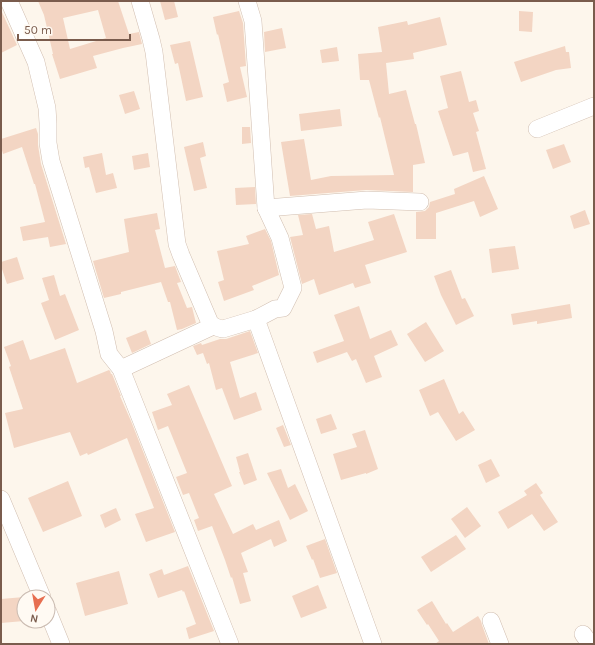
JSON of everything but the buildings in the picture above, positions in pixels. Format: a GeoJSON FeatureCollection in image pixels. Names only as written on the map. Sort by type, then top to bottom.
{"type":"FeatureCollection","features":[{"type":"Feature","properties":{"kind":"street"},"geometry":{"type":"LineString","coordinates":[[9,1],[36,62],[47,108],[48,143],[51,161],[104,331],[109,354],[121,369],[230,644]]}},
{"type":"Feature","properties":{"kind":"street"},"geometry":{"type":"LineString","coordinates":[[140,1],[154,52],[177,244],[210,323],[213,326],[223,329],[256,319],[275,309],[283,308],[293,288],[280,238],[266,208],[252,21],[247,1]]}},
{"type":"Feature","properties":{"kind":"street"},"geometry":{"type":"LineString","coordinates":[[537,129],[594,106]]}},
{"type":"Feature","properties":{"kind":"street"},"geometry":{"type":"LineString","coordinates":[[266,208],[367,200],[420,202]]}},
{"type":"Feature","properties":{"kind":"street"},"geometry":{"type":"LineString","coordinates":[[256,319],[373,644]]}},
{"type":"Feature","properties":{"kind":"street"},"geometry":{"type":"LineString","coordinates":[[121,369],[213,326]]}},
{"type":"Feature","properties":{"kind":"street"},"geometry":{"type":"LineString","coordinates":[[1,499],[39,589]]}},
{"type":"Feature","properties":{"kind":"street"},"geometry":{"type":"LineString","coordinates":[[490,621],[500,644]]}},
{"type":"Feature","properties":{"kind":"street"},"geometry":{"type":"LineString","coordinates":[[55,629],[61,644]]}}]}
